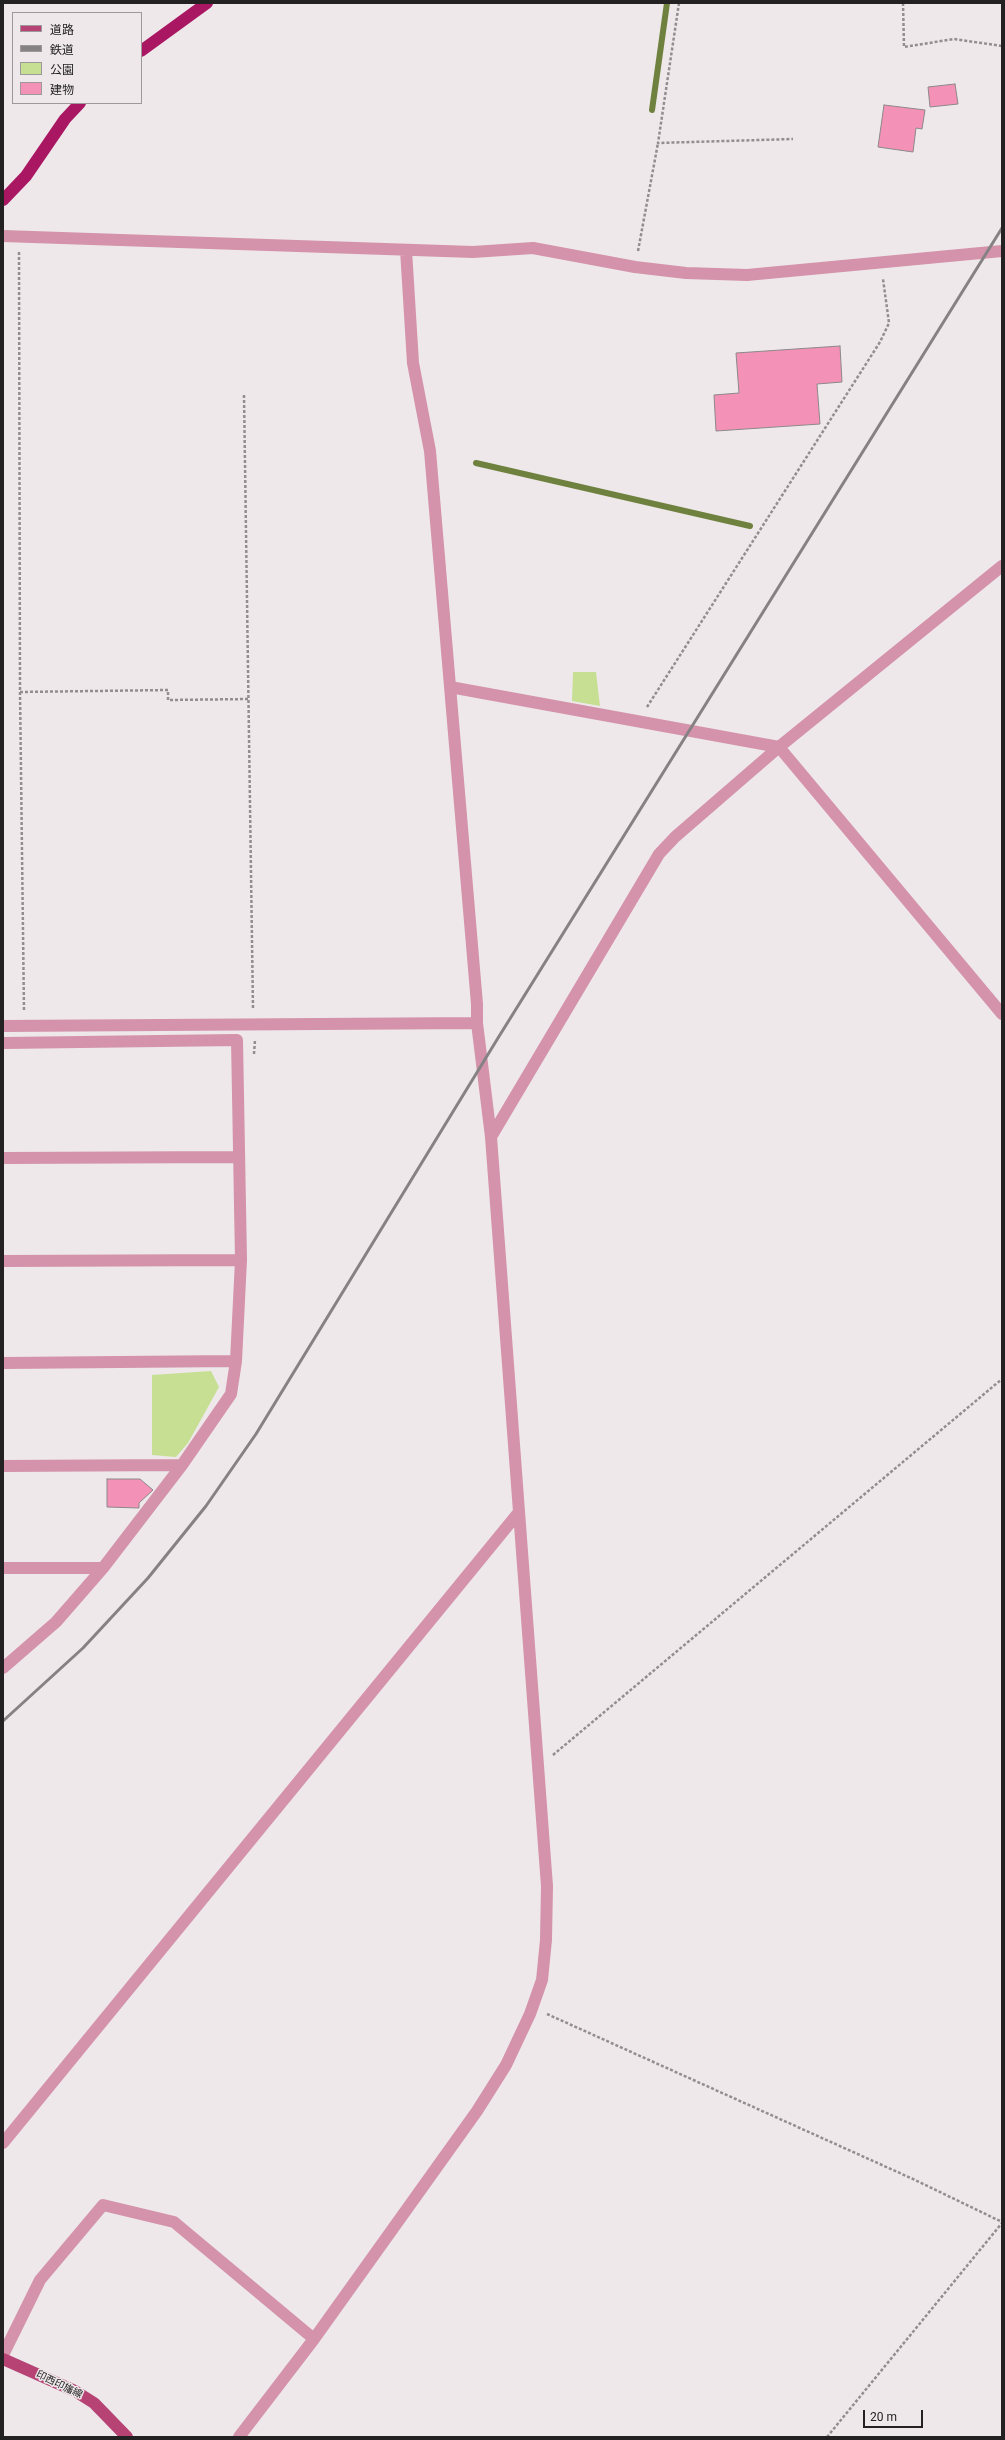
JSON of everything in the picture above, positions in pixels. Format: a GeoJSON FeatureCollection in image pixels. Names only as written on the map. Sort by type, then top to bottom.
{"type":"FeatureCollection","features":[{"type":"Feature","properties":{"kind":"highway"},"geometry":{"type":"LineString","coordinates":[[142,50],[207,3]]}},
{"type":"Feature","properties":{"kind":"highway"},"geometry":{"type":"LineString","coordinates":[[3,200],[26,176],[65,119],[79,104]]}},
{"type":"Feature","properties":{"kind":"main road","name":"印西印旛線"},"geometry":{"type":"LineString","coordinates":[[3,2360],[88,2399],[114,2421],[127,2437]]}},
{"type":"Feature","properties":{"kind":"street"},"geometry":{"type":"LineString","coordinates":[[3,236],[19,235],[473,252],[533,248],[635,267],[686,272],[747,275],[1002,250]]}},
{"type":"Feature","properties":{"kind":"street"},"geometry":{"type":"LineString","coordinates":[[239,2437],[314,2338],[477,2111],[506,2065],[532,2008],[542,1980],[546,1932],[547,1886],[491,1137],[477,1023],[477,1004],[430,451],[413,363],[406,250]]}},
{"type":"Feature","properties":{"kind":"street"},"geometry":{"type":"LineString","coordinates":[[491,1137],[659,854],[675,836],[779,747],[1002,566]]}},
{"type":"Feature","properties":{"kind":"street"},"geometry":{"type":"LineString","coordinates":[[450,688],[779,747],[1002,1014]]}},
{"type":"Feature","properties":{"kind":"street"},"geometry":{"type":"LineString","coordinates":[[3,1026],[253,1023],[477,1023]]}},
{"type":"Feature","properties":{"kind":"street"},"geometry":{"type":"LineString","coordinates":[[3,1043],[237,1040],[241,1260],[236,1361],[231,1394],[182,1465],[103,1568],[56,1622],[3,1668]]}},
{"type":"Feature","properties":{"kind":"street"},"geometry":{"type":"LineString","coordinates":[[3,1158],[239,1157]]}},
{"type":"Feature","properties":{"kind":"street"},"geometry":{"type":"LineString","coordinates":[[3,1261],[241,1260]]}},
{"type":"Feature","properties":{"kind":"street"},"geometry":{"type":"LineString","coordinates":[[3,1363],[236,1361]]}},
{"type":"Feature","properties":{"kind":"street"},"geometry":{"type":"LineString","coordinates":[[3,1466],[182,1465]]}},
{"type":"Feature","properties":{"kind":"street"},"geometry":{"type":"LineString","coordinates":[[3,2143],[519,1512]]}},
{"type":"Feature","properties":{"kind":"street"},"geometry":{"type":"LineString","coordinates":[[3,1568],[103,1568]]}},
{"type":"Feature","properties":{"kind":"street"},"geometry":{"type":"LineString","coordinates":[[3,2355],[40,2280],[103,2204],[174,2222],[314,2338]]}},
{"type":"Feature","properties":{"kind":"path"},"geometry":{"type":"LineString","coordinates":[[635,267],[658,144],[679,3]]}},
{"type":"Feature","properties":{"kind":"path"},"geometry":{"type":"LineString","coordinates":[[903,3],[904,47],[954,39],[1002,46]]}},
{"type":"Feature","properties":{"kind":"path"},"geometry":{"type":"LineString","coordinates":[[658,144],[793,139]]}},
{"type":"Feature","properties":{"kind":"path"},"geometry":{"type":"LineString","coordinates":[[19,235],[20,692],[24,1026]]}},
{"type":"Feature","properties":{"kind":"path"},"geometry":{"type":"LineString","coordinates":[[638,722],[880,342],[889,323],[880,262]]}},
{"type":"Feature","properties":{"kind":"path"},"geometry":{"type":"LineString","coordinates":[[244,395],[253,1023]]}},
{"type":"Feature","properties":{"kind":"path"},"geometry":{"type":"LineString","coordinates":[[20,692],[168,690],[168,700],[249,699]]}},
{"type":"Feature","properties":{"kind":"path"},"geometry":{"type":"LineString","coordinates":[[538,1767],[1002,1379]]}},
{"type":"Feature","properties":{"kind":"path"},"geometry":{"type":"LineString","coordinates":[[532,2008],[906,2176],[1002,2222],[827,2437]]}},
{"type":"Feature","properties":{"kind":"green space"},"geometry":{"type":"Polygon","coordinates":[[[573,672],[596,672],[600,706],[572,701],[573,672]]]}},
{"type":"Feature","properties":{"kind":"green space"},"geometry":{"type":"Polygon","coordinates":[[[211,1371],[219,1387],[188,1443],[176,1457],[152,1455],[152,1375],[211,1371]]]}},
{"type":"Feature","properties":{"kind":"building"},"geometry":{"type":"Polygon","coordinates":[[[955,84],[958,104],[930,107],[928,87],[955,84]]]}},
{"type":"Feature","properties":{"kind":"building"},"geometry":{"type":"Polygon","coordinates":[[[884,105],[925,110],[922,129],[916,128],[913,152],[878,147],[884,105]]]}},
{"type":"Feature","properties":{"kind":"building"},"geometry":{"type":"Polygon","coordinates":[[[840,346],[842,382],[817,384],[820,424],[716,431],[714,395],[739,393],[736,353],[840,346]]]}},
{"type":"Feature","properties":{"kind":"building"},"geometry":{"type":"Polygon","coordinates":[[[107,1479],[140,1479],[153,1490],[139,1503],[139,1508],[107,1507],[107,1479]]]}},
{"type":"Feature","properties":{"kind":"waterway"},"geometry":{"type":"LineString","coordinates":[[652,110],[667,3]]}},
{"type":"Feature","properties":{"kind":"waterway"},"geometry":{"type":"LineString","coordinates":[[476,463],[750,526]]}},
{"type":"Feature","properties":{"kind":"railway"},"geometry":{"type":"LineString","coordinates":[[3,1721],[83,1648],[148,1578],[206,1506],[256,1434],[498,1038],[1002,228]]}}]}
